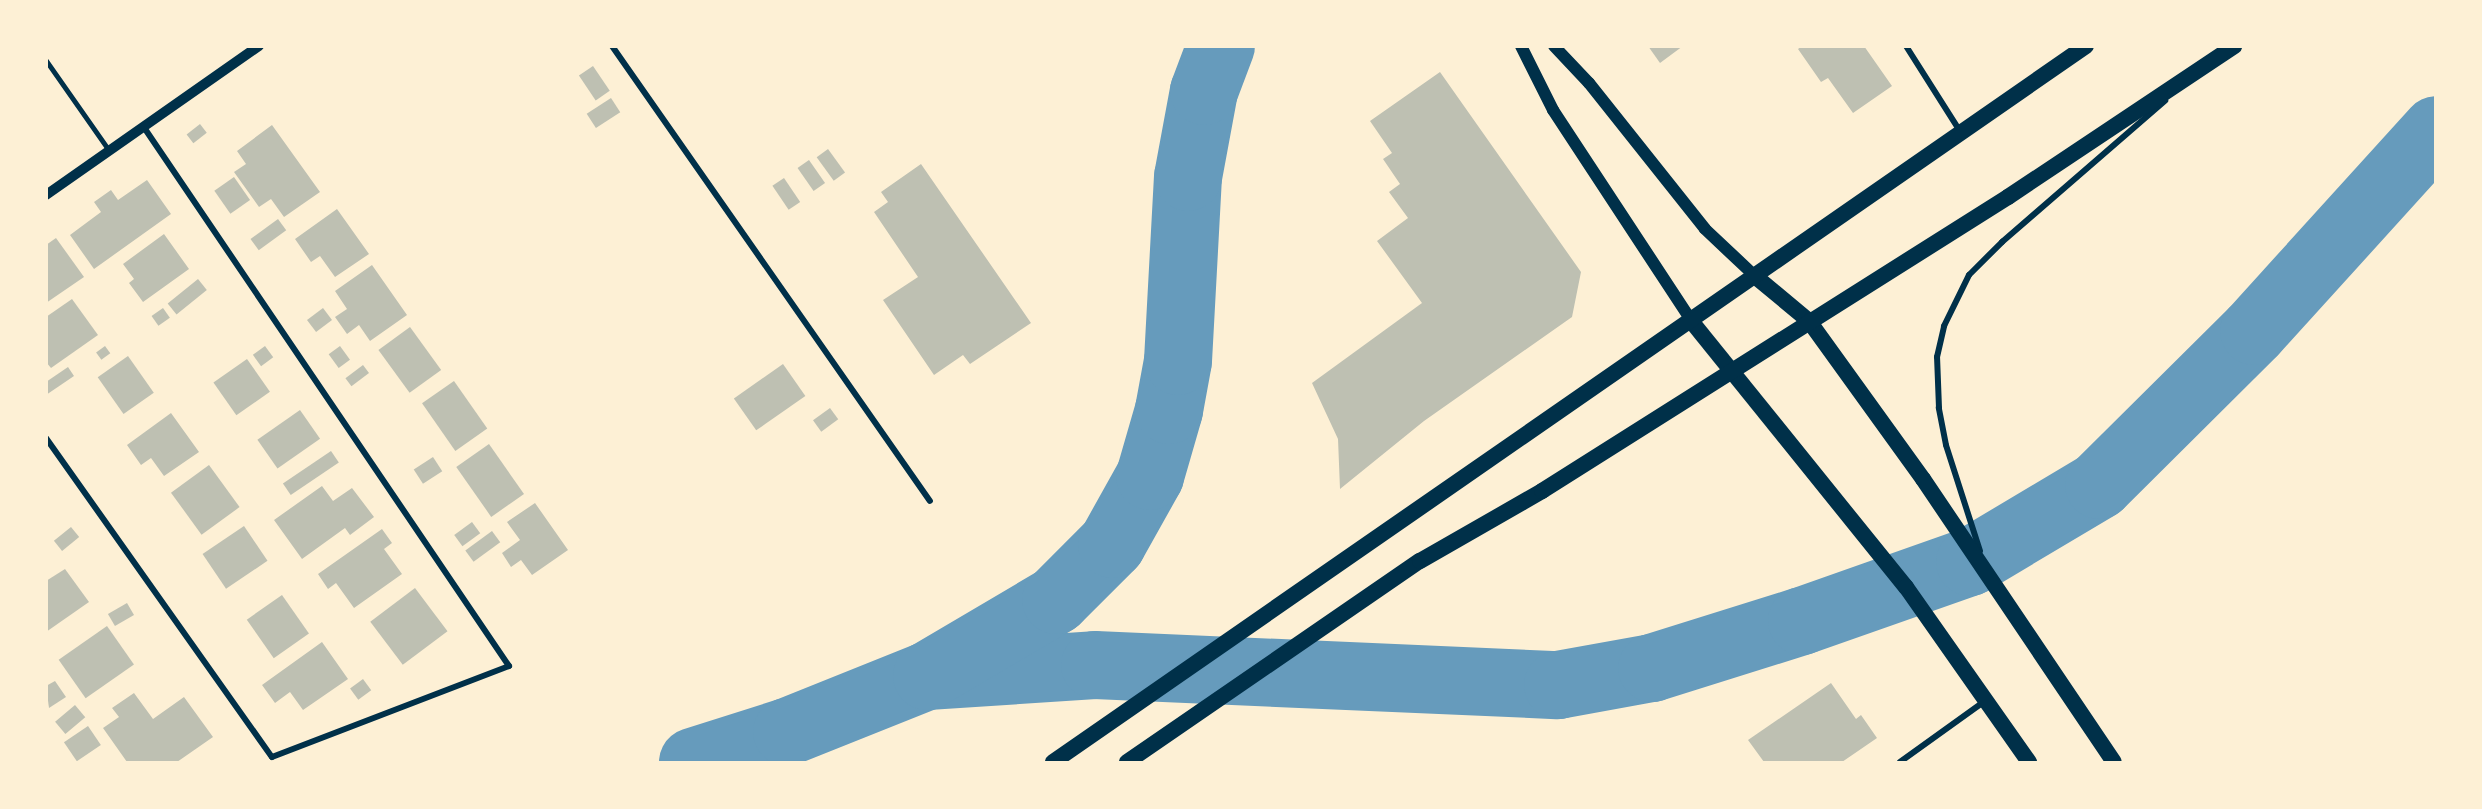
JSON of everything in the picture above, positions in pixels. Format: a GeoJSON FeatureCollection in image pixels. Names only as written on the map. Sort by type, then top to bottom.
{"type":"FeatureCollection","features":[{"type":"Feature","properties":{"kind":"highway"},"geometry":{"type":"LineString","coordinates":[[1053,762],[1692,322],[2086,46]]}},
{"type":"Feature","properties":{"kind":"highway"},"geometry":{"type":"LineString","coordinates":[[1127,762],[1420,561],[1542,491],[2234,46]]}},
{"type":"Feature","properties":{"kind":"highway"},"geometry":{"type":"LineString","coordinates":[[1756,277],[1809,321],[1923,479],[1989,581],[2114,762]]}},
{"type":"Feature","properties":{"kind":"highway"},"geometry":{"type":"LineString","coordinates":[[1692,322],[1831,493],[1936,630],[2029,762]]}},
{"type":"Feature","properties":{"kind":"main road"},"geometry":{"type":"LineString","coordinates":[[1521,46],[1553,110],[1692,322]]}},
{"type":"Feature","properties":{"kind":"main road"},"geometry":{"type":"LineString","coordinates":[[1554,46],[1589,83],[1705,229],[1756,277]]}},
{"type":"Feature","properties":{"kind":"street"},"geometry":{"type":"LineString","coordinates":[[46,195],[259,46]]}},
{"type":"Feature","properties":{"kind":"street"},"geometry":{"type":"LineString","coordinates":[[612,46],[930,501]]}},
{"type":"Feature","properties":{"kind":"street"},"geometry":{"type":"LineString","coordinates":[[1906,46],[1961,132]]}},
{"type":"Feature","properties":{"kind":"street"},"geometry":{"type":"LineString","coordinates":[[1989,581],[1946,445],[1939,408],[1937,357],[1944,326],[1969,275],[2025,221],[2208,64]]}},
{"type":"Feature","properties":{"kind":"street"},"geometry":{"type":"LineString","coordinates":[[46,438],[272,757],[509,666],[142,126]]}},
{"type":"Feature","properties":{"kind":"street"},"geometry":{"type":"LineString","coordinates":[[1900,762],[1986,701]]}},
{"type":"Feature","properties":{"kind":"lane"},"geometry":{"type":"LineString","coordinates":[[46,60],[109,150]]}},
{"type":"Feature","properties":{"kind":"building"},"geometry":{"type":"Polygon","coordinates":[[[1648,46],[1683,46],[1660,63],[1648,46]]]}},
{"type":"Feature","properties":{"kind":"building"},"geometry":{"type":"Polygon","coordinates":[[[1802,46],[1864,46],[1892,86],[1853,113],[1828,78],[1821,82],[1798,49],[1802,46]]]}},
{"type":"Feature","properties":{"kind":"building"},"geometry":{"type":"Polygon","coordinates":[[[593,66],[610,91],[596,100],[579,76],[593,66]]]}},
{"type":"Feature","properties":{"kind":"building"},"geometry":{"type":"Polygon","coordinates":[[[1440,72],[1581,272],[1572,317],[1424,421],[1340,489],[1338,439],[1312,383],[1422,303],[1377,241],[1408,218],[1389,192],[1400,184],[1383,159],[1392,153],[1370,121],[1440,72]]]}},
{"type":"Feature","properties":{"kind":"building"},"geometry":{"type":"Polygon","coordinates":[[[611,98],[620,112],[596,128],[587,114],[611,98]]]}},
{"type":"Feature","properties":{"kind":"building"},"geometry":{"type":"Polygon","coordinates":[[[200,124],[207,133],[193,143],[187,134],[200,124]]]}},
{"type":"Feature","properties":{"kind":"building"},"geometry":{"type":"Polygon","coordinates":[[[272,125],[320,192],[284,217],[271,199],[259,207],[234,172],[246,164],[237,151],[272,125]]]}},
{"type":"Feature","properties":{"kind":"building"},"geometry":{"type":"Polygon","coordinates":[[[828,149],[845,172],[834,181],[817,157],[828,149]]]}},
{"type":"Feature","properties":{"kind":"building"},"geometry":{"type":"Polygon","coordinates":[[[809,160],[825,183],[814,191],[798,168],[809,160]]]}},
{"type":"Feature","properties":{"kind":"building"},"geometry":{"type":"Polygon","coordinates":[[[921,164],[1031,323],[970,364],[963,355],[934,375],[883,300],[918,277],[874,212],[888,202],[881,192],[921,164]]]}},
{"type":"Feature","properties":{"kind":"building"},"geometry":{"type":"Polygon","coordinates":[[[234,177],[250,200],[230,214],[214,191],[234,177]]]}},
{"type":"Feature","properties":{"kind":"building"},"geometry":{"type":"Polygon","coordinates":[[[784,178],[800,202],[789,210],[772,186],[784,178]]]}},
{"type":"Feature","properties":{"kind":"building"},"geometry":{"type":"Polygon","coordinates":[[[147,180],[171,214],[94,269],[70,235],[101,212],[94,202],[111,190],[118,200],[147,180]]]}},
{"type":"Feature","properties":{"kind":"building"},"geometry":{"type":"Polygon","coordinates":[[[337,209],[369,254],[335,277],[320,256],[311,262],[295,239],[337,209]]]}},
{"type":"Feature","properties":{"kind":"building"},"geometry":{"type":"Polygon","coordinates":[[[278,219],[286,230],[259,250],[250,239],[278,219]]]}},
{"type":"Feature","properties":{"kind":"building"},"geometry":{"type":"Polygon","coordinates":[[[164,234],[189,269],[143,302],[129,283],[134,279],[123,264],[164,234]]]}},
{"type":"Feature","properties":{"kind":"building"},"geometry":{"type":"Polygon","coordinates":[[[56,238],[84,277],[46,303],[46,245],[56,238]]]}},
{"type":"Feature","properties":{"kind":"building"},"geometry":{"type":"Polygon","coordinates":[[[372,265],[407,315],[370,341],[359,325],[347,334],[335,317],[347,309],[335,291],[372,265]]]}},
{"type":"Feature","properties":{"kind":"building"},"geometry":{"type":"Polygon","coordinates":[[[198,279],[207,290],[177,314],[168,304],[198,279]]]}},
{"type":"Feature","properties":{"kind":"building"},"geometry":{"type":"Polygon","coordinates":[[[72,299],[98,335],[51,368],[46,362],[46,317],[72,299]]]}},
{"type":"Feature","properties":{"kind":"building"},"geometry":{"type":"Polygon","coordinates":[[[163,308],[170,318],[158,326],[152,316],[163,308]]]}},
{"type":"Feature","properties":{"kind":"building"},"geometry":{"type":"Polygon","coordinates":[[[323,308],[332,320],[316,332],[307,320],[323,308]]]}},
{"type":"Feature","properties":{"kind":"building"},"geometry":{"type":"Polygon","coordinates":[[[410,327],[441,370],[410,393],[378,350],[410,327]]]}},
{"type":"Feature","properties":{"kind":"building"},"geometry":{"type":"Polygon","coordinates":[[[105,346],[110,353],[101,360],[96,352],[105,346]]]}},
{"type":"Feature","properties":{"kind":"building"},"geometry":{"type":"Polygon","coordinates":[[[265,346],[273,357],[261,366],[253,355],[265,346]]]}},
{"type":"Feature","properties":{"kind":"building"},"geometry":{"type":"Polygon","coordinates":[[[340,346],[350,360],[339,368],[329,354],[340,346]]]}},
{"type":"Feature","properties":{"kind":"building"},"geometry":{"type":"Polygon","coordinates":[[[128,356],[154,393],[124,414],[98,377],[128,356]]]}},
{"type":"Feature","properties":{"kind":"building"},"geometry":{"type":"Polygon","coordinates":[[[247,359],[270,392],[236,415],[213,383],[247,359]]]}},
{"type":"Feature","properties":{"kind":"building"},"geometry":{"type":"Polygon","coordinates":[[[783,364],[805,396],[756,430],[734,398],[783,364]]]}},
{"type":"Feature","properties":{"kind":"building"},"geometry":{"type":"Polygon","coordinates":[[[363,365],[369,373],[351,386],[345,378],[363,365]]]}},
{"type":"Feature","properties":{"kind":"building"},"geometry":{"type":"Polygon","coordinates":[[[68,367],[74,376],[46,395],[46,382],[68,367]]]}},
{"type":"Feature","properties":{"kind":"building"},"geometry":{"type":"Polygon","coordinates":[[[454,381],[487,429],[455,451],[422,403],[454,381]]]}},
{"type":"Feature","properties":{"kind":"building"},"geometry":{"type":"Polygon","coordinates":[[[830,408],[838,419],[821,432],[813,420],[830,408]]]}},
{"type":"Feature","properties":{"kind":"building"},"geometry":{"type":"Polygon","coordinates":[[[300,410],[320,439],[277,468],[257,440],[300,410]]]}},
{"type":"Feature","properties":{"kind":"building"},"geometry":{"type":"Polygon","coordinates":[[[171,413],[199,452],[164,476],[151,458],[141,465],[127,445],[171,413]]]}},
{"type":"Feature","properties":{"kind":"building"},"geometry":{"type":"Polygon","coordinates":[[[489,444],[524,494],[491,517],[456,467],[489,444]]]}},
{"type":"Feature","properties":{"kind":"building"},"geometry":{"type":"Polygon","coordinates":[[[331,451],[339,463],[291,495],[283,483],[331,451]]]}},
{"type":"Feature","properties":{"kind":"building"},"geometry":{"type":"Polygon","coordinates":[[[433,457],[442,471],[423,484],[414,470],[433,457]]]}},
{"type":"Feature","properties":{"kind":"building"},"geometry":{"type":"Polygon","coordinates":[[[209,465],[240,507],[202,535],[171,493],[209,465]]]}},
{"type":"Feature","properties":{"kind":"building"},"geometry":{"type":"Polygon","coordinates":[[[322,486],[333,501],[352,488],[374,517],[350,535],[345,528],[302,559],[274,520],[322,486]]]}},
{"type":"Feature","properties":{"kind":"building"},"geometry":{"type":"Polygon","coordinates":[[[535,503],[568,550],[532,575],[521,560],[511,567],[502,553],[520,540],[507,522],[535,503]]]}},
{"type":"Feature","properties":{"kind":"building"},"geometry":{"type":"Polygon","coordinates":[[[472,522],[480,533],[462,546],[454,535],[472,522]]]}},
{"type":"Feature","properties":{"kind":"building"},"geometry":{"type":"Polygon","coordinates":[[[244,526],[267,561],[226,589],[203,554],[244,526]]]}},
{"type":"Feature","properties":{"kind":"building"},"geometry":{"type":"Polygon","coordinates":[[[71,527],[79,537],[62,551],[54,541],[71,527]]]}},
{"type":"Feature","properties":{"kind":"building"},"geometry":{"type":"Polygon","coordinates":[[[382,529],[392,543],[384,549],[402,574],[354,608],[336,583],[328,589],[318,574],[382,529]]]}},
{"type":"Feature","properties":{"kind":"building"},"geometry":{"type":"Polygon","coordinates":[[[492,531],[500,542],[474,562],[465,550],[492,531]]]}},
{"type":"Feature","properties":{"kind":"building"},"geometry":{"type":"Polygon","coordinates":[[[65,569],[89,602],[46,632],[46,581],[65,569]]]}},
{"type":"Feature","properties":{"kind":"building"},"geometry":{"type":"Polygon","coordinates":[[[415,588],[447,631],[403,665],[370,622],[415,588]]]}},
{"type":"Feature","properties":{"kind":"building"},"geometry":{"type":"Polygon","coordinates":[[[282,595],[309,634],[274,658],[247,620],[282,595]]]}},
{"type":"Feature","properties":{"kind":"building"},"geometry":{"type":"Polygon","coordinates":[[[127,603],[134,615],[115,626],[108,614],[127,603]]]}},
{"type":"Feature","properties":{"kind":"building"},"geometry":{"type":"Polygon","coordinates":[[[107,626],[134,665],[86,698],[59,660],[107,626]]]}},
{"type":"Feature","properties":{"kind":"building"},"geometry":{"type":"Polygon","coordinates":[[[322,642],[348,679],[303,710],[290,692],[275,703],[262,685],[322,642]]]}},
{"type":"Feature","properties":{"kind":"building"},"geometry":{"type":"Polygon","coordinates":[[[363,679],[371,690],[358,700],[350,688],[363,679]]]}},
{"type":"Feature","properties":{"kind":"building"},"geometry":{"type":"Polygon","coordinates":[[[55,681],[66,697],[49,708],[46,686],[55,681]]]}},
{"type":"Feature","properties":{"kind":"building"},"geometry":{"type":"Polygon","coordinates":[[[1831,683],[1856,719],[1861,715],[1877,738],[1842,762],[1764,762],[1748,740],[1831,683]]]}},
{"type":"Feature","properties":{"kind":"building"},"geometry":{"type":"Polygon","coordinates":[[[134,693],[153,719],[184,697],[213,737],[177,762],[127,762],[103,728],[119,717],[112,708],[134,693]]]}},
{"type":"Feature","properties":{"kind":"building"},"geometry":{"type":"Polygon","coordinates":[[[75,705],[85,717],[65,734],[55,722],[75,705]]]}},
{"type":"Feature","properties":{"kind":"building"},"geometry":{"type":"Polygon","coordinates":[[[88,726],[101,745],[77,761],[64,742],[88,726]]]}},
{"type":"Feature","properties":{"kind":"waterway"},"geometry":{"type":"LineString","coordinates":[[693,762],[787,732],[927,676],[1056,600],[1112,544],[1150,476],[1169,410],[1178,361],[1188,177],[1204,91],[1221,46]]}},
{"type":"Feature","properties":{"kind":"waterway"},"geometry":{"type":"LineString","coordinates":[[927,676],[1095,665],[1558,685],[1652,668],[1802,621],[1970,562],[2099,485],[2254,331],[2436,130]]}}]}
